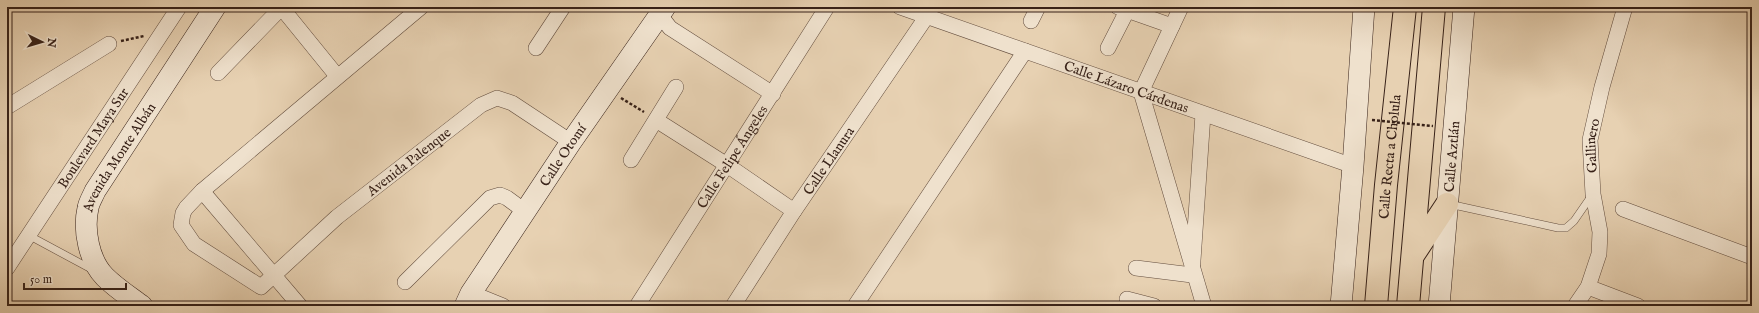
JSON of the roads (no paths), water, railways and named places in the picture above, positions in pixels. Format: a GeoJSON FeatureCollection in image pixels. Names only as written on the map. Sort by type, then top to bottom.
{"type":"FeatureCollection","features":[{"type":"Feature","properties":{"kind":"main road","name":"Calle Recta a Cholula"},"geometry":{"type":"LineString","coordinates":[[1376,306],[1386,185],[1405,7]]}},
{"type":"Feature","properties":{"kind":"main road"},"geometry":{"type":"LineString","coordinates":[[1408,306],[1434,7]]}},
{"type":"Feature","properties":{"kind":"main road"},"geometry":{"type":"LineString","coordinates":[[1412,256],[1447,204]]}},
{"type":"Feature","properties":{"kind":"street","name":"Boulevard Maya Sur"},"geometry":{"type":"LineString","coordinates":[[7,268],[179,7]]}},
{"type":"Feature","properties":{"kind":"street","name":"Avenida Monte Albán"},"geometry":{"type":"LineString","coordinates":[[142,306],[105,277],[94,258],[86,227],[88,207],[95,190],[215,7]]}},
{"type":"Feature","properties":{"kind":"street"},"geometry":{"type":"LineString","coordinates":[[218,73],[282,7],[337,76]]}},
{"type":"Feature","properties":{"kind":"street"},"geometry":{"type":"LineString","coordinates":[[300,306],[202,191],[337,76],[421,7]]}},
{"type":"Feature","properties":{"kind":"street"},"geometry":{"type":"LineString","coordinates":[[536,48],[563,7]]}},
{"type":"Feature","properties":{"kind":"street","name":"Calle Felipe Ángeles"},"geometry":{"type":"LineString","coordinates":[[637,306],[827,7]]}},
{"type":"Feature","properties":{"kind":"street","name":"Calle Lázaro Cárdenas"},"geometry":{"type":"LineString","coordinates":[[900,7],[1353,166]]}},
{"type":"Feature","properties":{"kind":"street"},"geometry":{"type":"LineString","coordinates":[[1031,21],[1038,7]]}},
{"type":"Feature","properties":{"kind":"street"},"geometry":{"type":"LineString","coordinates":[[1181,7],[1141,92],[1192,271],[1204,306]]}},
{"type":"Feature","properties":{"kind":"street"},"geometry":{"type":"LineString","coordinates":[[1341,306],[1353,166],[1364,7]]}},
{"type":"Feature","properties":{"kind":"street","name":"Calle Aztlán"},"geometry":{"type":"LineString","coordinates":[[1439,306],[1464,7]]}},
{"type":"Feature","properties":{"kind":"street","name":"Gallinero"},"geometry":{"type":"LineString","coordinates":[[1575,306],[1588,287],[1599,254],[1600,232],[1593,194],[1590,140],[1602,87],[1626,7]]}},
{"type":"Feature","properties":{"kind":"street"},"geometry":{"type":"LineString","coordinates":[[1108,48],[1125,8],[1172,26]]}},
{"type":"Feature","properties":{"kind":"street"},"geometry":{"type":"LineString","coordinates":[[662,10],[670,28],[773,94]]}},
{"type":"Feature","properties":{"kind":"street","name":"Calle Otomí"},"geometry":{"type":"LineString","coordinates":[[468,300],[571,142],[662,10]]}},
{"type":"Feature","properties":{"kind":"street","name":"Calle Llanura"},"geometry":{"type":"LineString","coordinates":[[733,306],[794,211],[927,16]]}},
{"type":"Feature","properties":{"kind":"street"},"geometry":{"type":"LineString","coordinates":[[7,107],[109,44]]}},
{"type":"Feature","properties":{"kind":"street"},"geometry":{"type":"LineString","coordinates":[[855,306],[1025,51]]}},
{"type":"Feature","properties":{"kind":"street"},"geometry":{"type":"LineString","coordinates":[[632,160],[676,87]]}},
{"type":"Feature","properties":{"kind":"street","name":"Avenida Palenque"},"geometry":{"type":"LineString","coordinates":[[202,191],[183,213],[181,225],[187,236],[194,244],[261,287],[337,217],[481,105],[497,98],[512,103],[571,142]]}},
{"type":"Feature","properties":{"kind":"street"},"geometry":{"type":"LineString","coordinates":[[1192,271],[1203,114]]}},
{"type":"Feature","properties":{"kind":"street"},"geometry":{"type":"LineString","coordinates":[[656,120],[727,165],[794,211]]}},
{"type":"Feature","properties":{"kind":"street"},"geometry":{"type":"LineString","coordinates":[[405,282],[490,198],[500,195],[508,198],[526,212]]}},
{"type":"Feature","properties":{"kind":"street"},"geometry":{"type":"LineString","coordinates":[[1623,209],[1752,257]]}},
{"type":"Feature","properties":{"kind":"street"},"geometry":{"type":"LineString","coordinates":[[1136,268],[1192,271]]}},
{"type":"Feature","properties":{"kind":"street"},"geometry":{"type":"LineString","coordinates":[[1588,287],[1638,306]]}},
{"type":"Feature","properties":{"kind":"street"},"geometry":{"type":"LineString","coordinates":[[1127,299],[1154,306]]}},
{"type":"Feature","properties":{"kind":"street"},"geometry":{"type":"LineString","coordinates":[[468,300],[502,306]]}},
{"type":"Feature","properties":{"kind":"lane"},"geometry":{"type":"LineString","coordinates":[[1447,204],[1558,228],[1566,228],[1574,221],[1593,194]]}},
{"type":"Feature","properties":{"kind":"lane"},"geometry":{"type":"LineString","coordinates":[[28,234],[105,277]]}}]}
